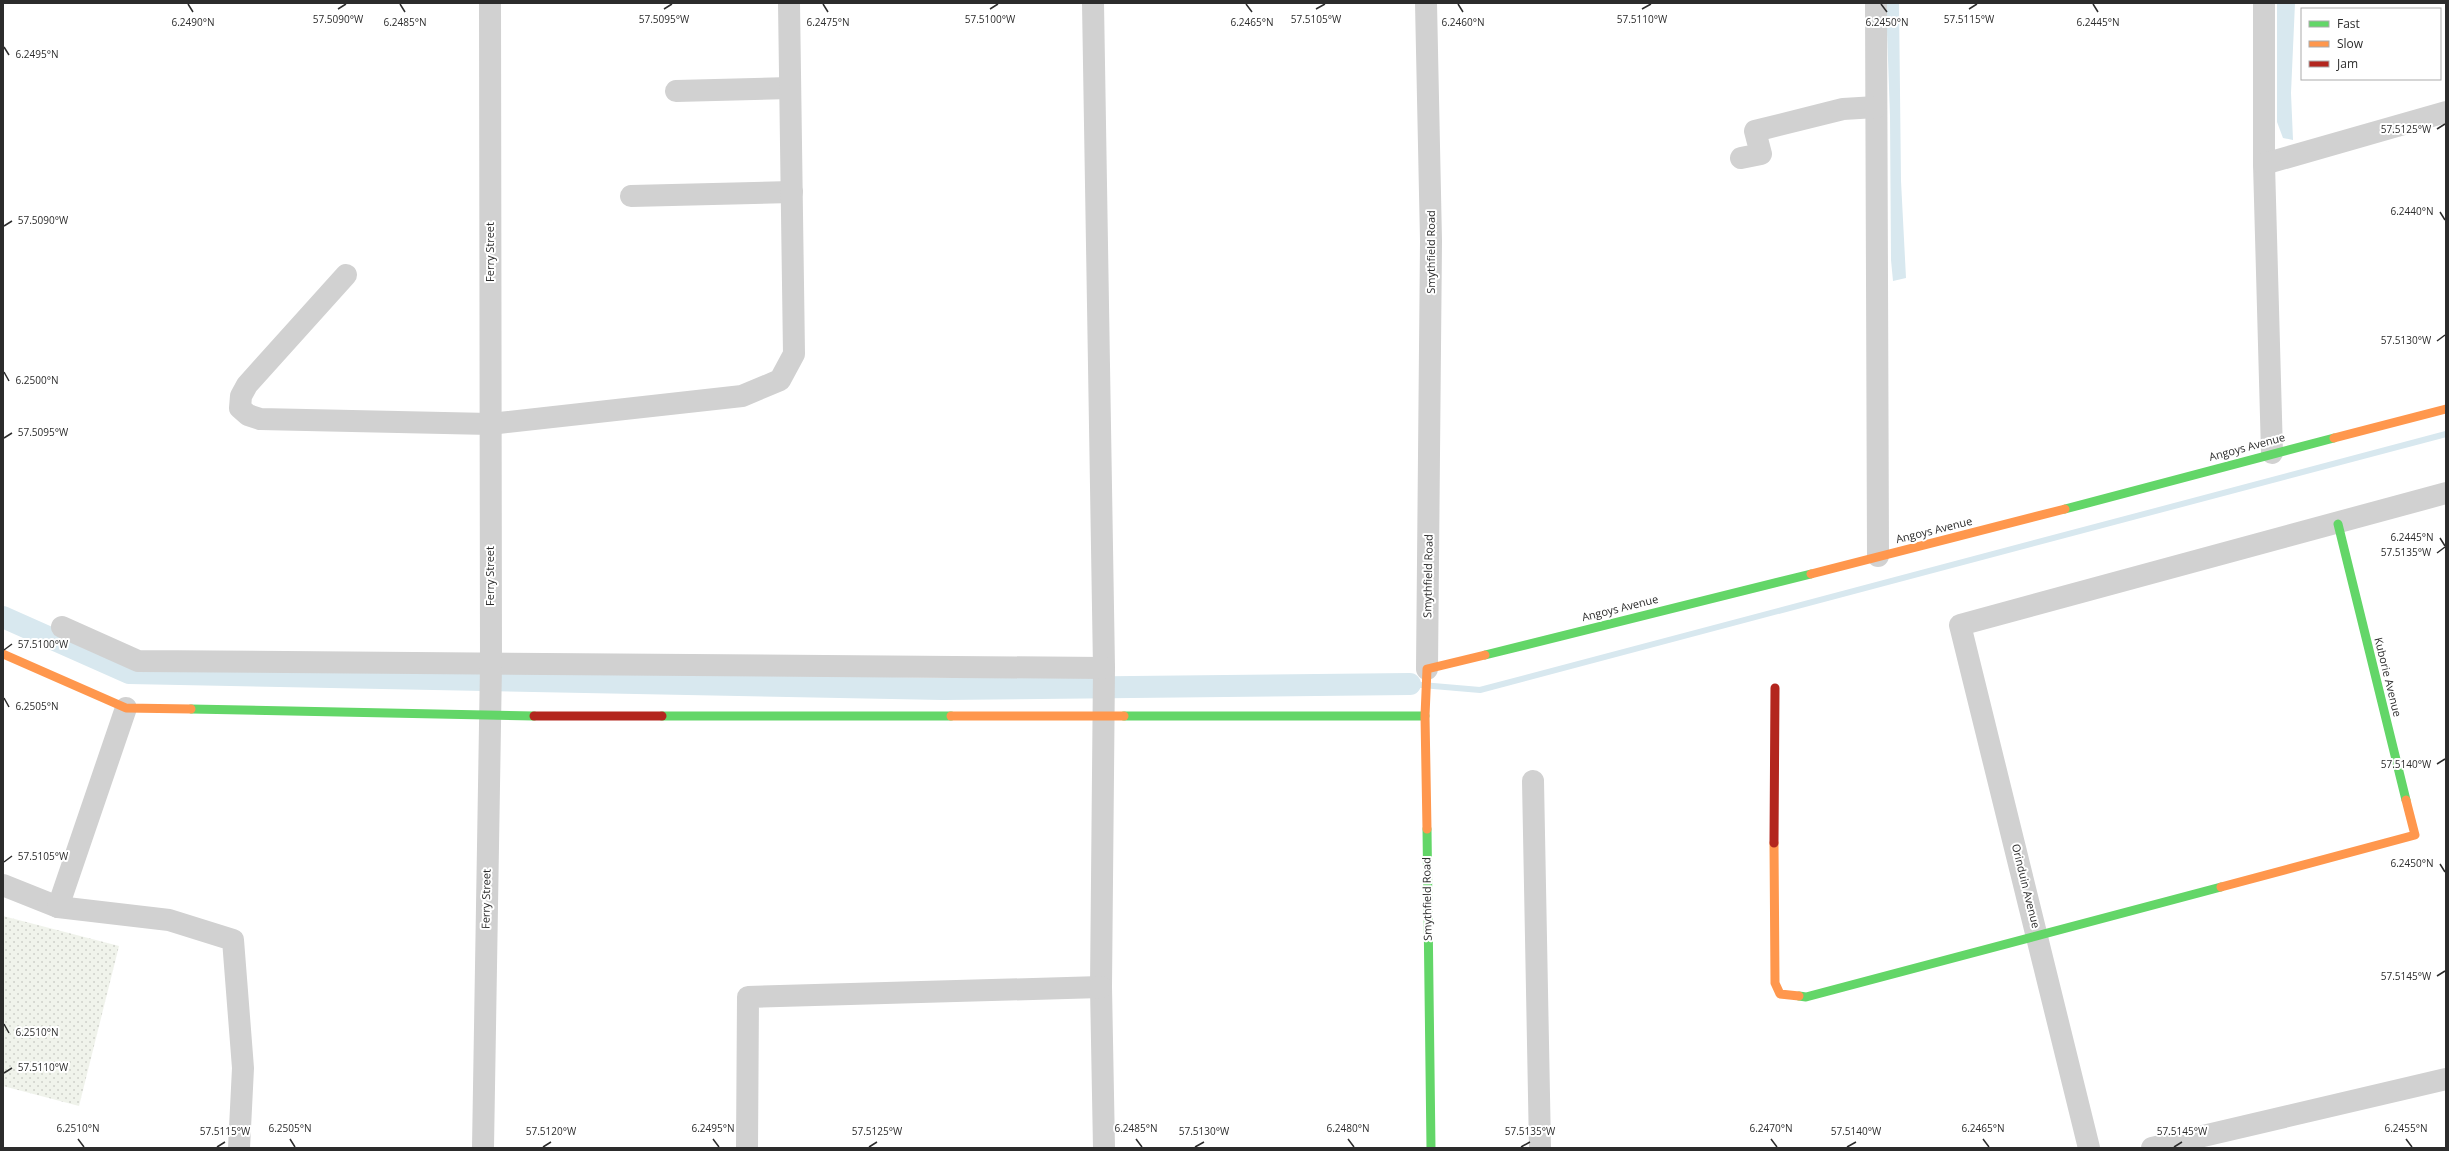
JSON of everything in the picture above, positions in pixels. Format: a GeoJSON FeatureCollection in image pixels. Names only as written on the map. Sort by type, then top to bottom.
{"type":"FeatureCollection","features":[{"type":"Feature","properties":{"kind":"street","name":"Ferry Street"},"geometry":{"type":"LineString","coordinates":[[483,1148],[491,664],[490,3]]}},
{"type":"Feature","properties":{"kind":"street"},"geometry":{"type":"LineString","coordinates":[[346,276],[247,385],[241,396],[240,408],[248,415],[260,419],[490,424],[742,396],[780,380],[794,354],[789,3]]}},
{"type":"Feature","properties":{"kind":"street"},"geometry":{"type":"LineString","coordinates":[[1093,3],[1104,668],[1102,716],[1101,987],[1104,1148]]}},
{"type":"Feature","properties":{"kind":"street","name":"Smythfield Road"},"geometry":{"type":"LineString","coordinates":[[1426,3],[1431,241],[1427,669],[1425,716],[1431,1148]]}},
{"type":"Feature","properties":{"kind":"street"},"geometry":{"type":"LineString","coordinates":[[1876,3],[1878,556]]}},
{"type":"Feature","properties":{"kind":"street"},"geometry":{"type":"LineString","coordinates":[[2264,3],[2264,164],[2272,453]]}},
{"type":"Feature","properties":{"kind":"street"},"geometry":{"type":"LineString","coordinates":[[676,91],[790,88]]}},
{"type":"Feature","properties":{"kind":"street"},"geometry":{"type":"LineString","coordinates":[[1741,158],[1761,154],[1755,131],[1843,109],[1876,107]]}},
{"type":"Feature","properties":{"kind":"street"},"geometry":{"type":"LineString","coordinates":[[2264,164],[2446,112]]}},
{"type":"Feature","properties":{"kind":"street"},"geometry":{"type":"LineString","coordinates":[[631,196],[792,192]]}},
{"type":"Feature","properties":{"kind":"street","name":"Angoys Avenue"},"geometry":{"type":"LineString","coordinates":[[1427,669],[1878,556],[2272,453],[2446,410]]}},
{"type":"Feature","properties":{"kind":"street"},"geometry":{"type":"LineString","coordinates":[[2338,524],[2446,493]]}},
{"type":"Feature","properties":{"kind":"street","name":"Orinduin Avenue"},"geometry":{"type":"LineString","coordinates":[[2089,1148],[2038,935],[1960,625],[2338,524]]}},
{"type":"Feature","properties":{"kind":"street","name":"Kuborie Avenue"},"geometry":{"type":"LineString","coordinates":[[2038,935],[2415,835],[2338,524]]}},
{"type":"Feature","properties":{"kind":"street"},"geometry":{"type":"LineString","coordinates":[[62,627],[138,661],[1104,668]]}},
{"type":"Feature","properties":{"kind":"street"},"geometry":{"type":"LineString","coordinates":[[3,654],[126,708],[489,716],[1425,716]]}},
{"type":"Feature","properties":{"kind":"street"},"geometry":{"type":"LineString","coordinates":[[1775,688],[1774,963],[1775,983],[1780,994],[1806,997],[2038,935]]}},
{"type":"Feature","properties":{"kind":"street"},"geometry":{"type":"LineString","coordinates":[[58,907],[126,708]]}},
{"type":"Feature","properties":{"kind":"street"},"geometry":{"type":"LineString","coordinates":[[1533,781],[1540,1148]]}},
{"type":"Feature","properties":{"kind":"street"},"geometry":{"type":"LineString","coordinates":[[3,886],[58,907],[169,920],[233,940],[243,1068],[239,1148]]}},
{"type":"Feature","properties":{"kind":"street"},"geometry":{"type":"LineString","coordinates":[[747,1148],[748,997],[1101,987]]}},
{"type":"Feature","properties":{"kind":"street"},"geometry":{"type":"LineString","coordinates":[[2152,1148],[2446,1078]]}},
{"type":"Feature","properties":{"kind":"shaded area"},"geometry":{"type":"Polygon","coordinates":[[[1886,3],[1899,3],[1901,181],[1906,278],[1893,281],[1891,260],[1890,116],[1886,3]]]}},
{"type":"Feature","properties":{"kind":"shaded area"},"geometry":{"type":"Polygon","coordinates":[[[2277,3],[2295,3],[2291,93],[2293,140],[2283,138],[2277,122],[2277,3]]]}},
{"type":"Feature","properties":{"kind":"shaded area"},"geometry":{"type":"Polygon","coordinates":[[[3,916],[119,946],[79,1106],[3,1086],[3,916]]]}},
{"type":"Feature","properties":{"kind":"waterway"},"geometry":{"type":"LineString","coordinates":[[1410,684],[1480,690],[2446,434]]}},
{"type":"Feature","properties":{"kind":"waterway"},"geometry":{"type":"LineString","coordinates":[[3,617],[129,673],[943,689],[1410,684]]}},
{"type":"Feature","properties":{"kind":"traffic: fast"},"geometry":{"type":"LineString","coordinates":[[2065,509],[2334,438]]}},
{"type":"Feature","properties":{"kind":"traffic: fast"},"geometry":{"type":"LineString","coordinates":[[2338,524],[2406,800]]}},
{"type":"Feature","properties":{"kind":"traffic: fast"},"geometry":{"type":"LineString","coordinates":[[1485,655],[1811,574]]}},
{"type":"Feature","properties":{"kind":"traffic: fast"},"geometry":{"type":"LineString","coordinates":[[191,709],[534,716]]}},
{"type":"Feature","properties":{"kind":"traffic: fast"},"geometry":{"type":"LineString","coordinates":[[662,716],[951,716]]}},
{"type":"Feature","properties":{"kind":"traffic: fast"},"geometry":{"type":"LineString","coordinates":[[1124,716],[1425,716]]}},
{"type":"Feature","properties":{"kind":"traffic: fast"},"geometry":{"type":"LineString","coordinates":[[1427,829],[1431,1148]]}},
{"type":"Feature","properties":{"kind":"traffic: fast"},"geometry":{"type":"LineString","coordinates":[[1799,996],[1806,997],[2221,887]]}},
{"type":"Feature","properties":{"kind":"traffic: slow"},"geometry":{"type":"LineString","coordinates":[[2334,438],[2446,409]]}},
{"type":"Feature","properties":{"kind":"traffic: slow"},"geometry":{"type":"LineString","coordinates":[[1811,574],[2065,509]]}},
{"type":"Feature","properties":{"kind":"traffic: slow"},"geometry":{"type":"LineString","coordinates":[[3,654],[126,708],[191,709]]}},
{"type":"Feature","properties":{"kind":"traffic: slow"},"geometry":{"type":"LineString","coordinates":[[1427,829],[1425,716],[1427,669],[1485,655]]}},
{"type":"Feature","properties":{"kind":"traffic: slow"},"geometry":{"type":"LineString","coordinates":[[951,716],[1124,716]]}},
{"type":"Feature","properties":{"kind":"traffic: slow"},"geometry":{"type":"LineString","coordinates":[[2221,887],[2415,835],[2406,800]]}},
{"type":"Feature","properties":{"kind":"traffic: slow"},"geometry":{"type":"LineString","coordinates":[[1774,843],[1775,983],[1780,994],[1799,996]]}},
{"type":"Feature","properties":{"kind":"traffic: jam"},"geometry":{"type":"LineString","coordinates":[[1774,843],[1775,688]]}},
{"type":"Feature","properties":{"kind":"traffic: jam"},"geometry":{"type":"LineString","coordinates":[[534,716],[662,716]]}}]}
